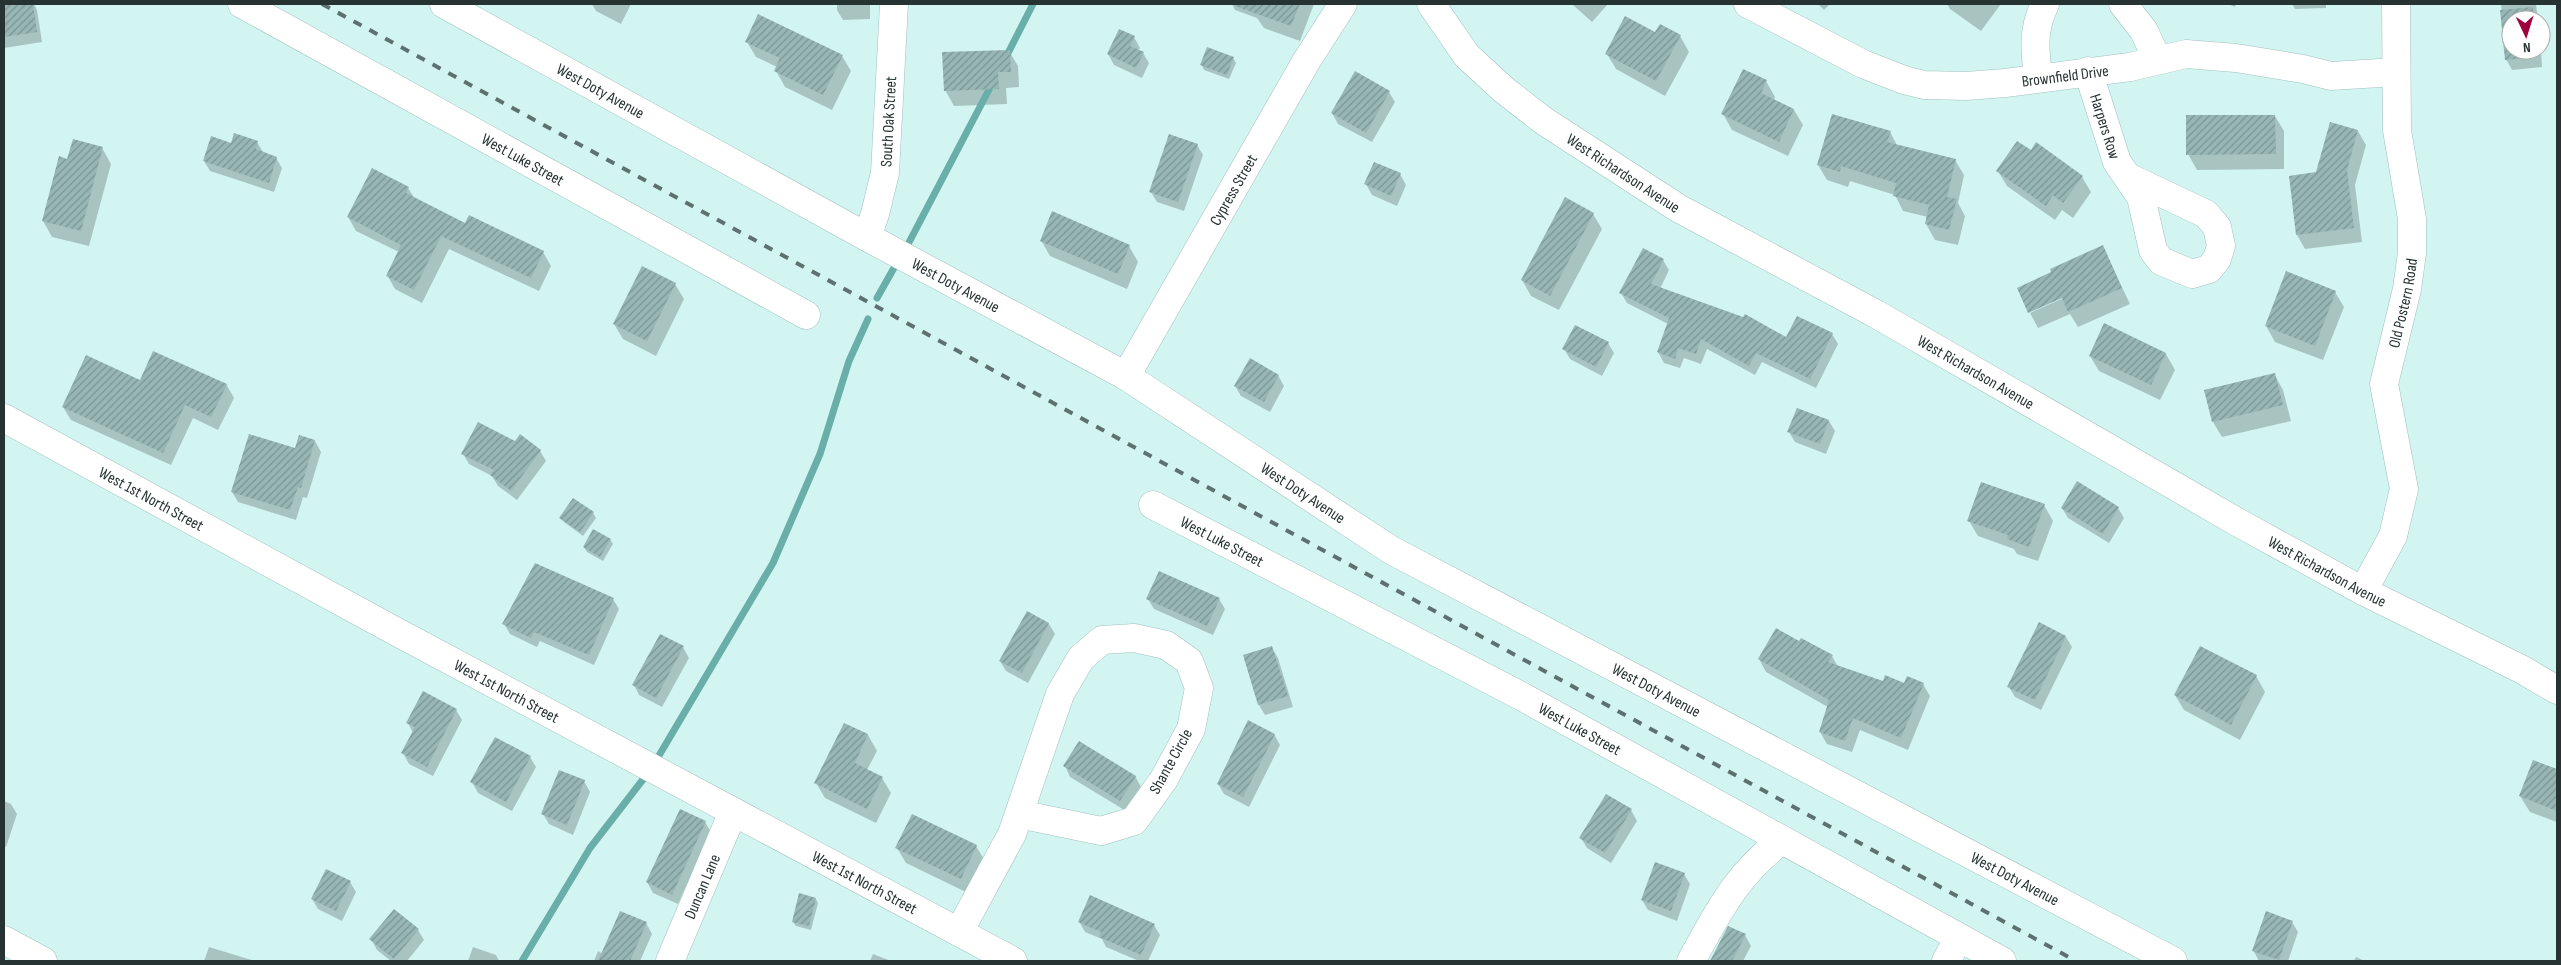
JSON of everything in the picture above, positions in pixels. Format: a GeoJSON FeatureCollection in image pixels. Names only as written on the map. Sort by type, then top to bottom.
{"type":"FeatureCollection","features":[{"type":"Feature","properties":{"kind":"street","name":"West Luke Street"},"geometry":{"type":"LineString","coordinates":[[242,4],[806,315]]}},
{"type":"Feature","properties":{"kind":"street","name":"West Doty Avenue"},"geometry":{"type":"LineString","coordinates":[[445,4],[867,237],[1126,376],[1391,550],[2173,961]]}},
{"type":"Feature","properties":{"kind":"street","name":"South Oak Street"},"geometry":{"type":"LineString","coordinates":[[867,237],[876,214],[885,173],[894,4]]}},
{"type":"Feature","properties":{"kind":"street","name":"Cypress Street"},"geometry":{"type":"LineString","coordinates":[[1126,376],[1307,60],[1343,4]]}},
{"type":"Feature","properties":{"kind":"street","name":"West Richardson Avenue"},"geometry":{"type":"LineString","coordinates":[[1431,4],[1467,56],[1504,90],[1544,121],[1678,208],[1876,314],[2239,523],[2363,591],[2521,669],[2557,690]]}},
{"type":"Feature","properties":{"kind":"street","name":"Brownfield Drive"},"geometry":{"type":"LineString","coordinates":[[1748,4],[1863,64],[1904,80],[1924,84],[1966,86],[2038,78],[2130,67],[2157,59],[2186,54],[2228,57],[2303,69],[2331,76],[2396,72]]}},
{"type":"Feature","properties":{"kind":"street"},"geometry":{"type":"LineString","coordinates":[[2038,78],[2034,40],[2036,21],[2045,4]]}},
{"type":"Feature","properties":{"kind":"street"},"geometry":{"type":"LineString","coordinates":[[2123,4],[2144,31],[2157,59]]}},
{"type":"Feature","properties":{"kind":"street","name":"Old Postern Road"},"geometry":{"type":"LineString","coordinates":[[2363,591],[2393,536],[2404,489],[2384,384],[2405,297],[2412,253],[2412,219],[2397,130],[2396,4]]}},
{"type":"Feature","properties":{"kind":"street","name":"Harpers Row"},"geometry":{"type":"LineString","coordinates":[[2088,71],[2118,162],[2130,178]]}},
{"type":"Feature","properties":{"kind":"street","name":"West 1st North Street"},"geometry":{"type":"LineString","coordinates":[[4,418],[1013,961]]}},
{"type":"Feature","properties":{"kind":"street","name":"West Luke Street"},"geometry":{"type":"LineString","coordinates":[[1153,505],[1513,692],[2002,961]]}},
{"type":"Feature","properties":{"kind":"street","name":"Shante Circle"},"geometry":{"type":"LineString","coordinates":[[959,932],[1012,834],[1060,694],[1081,658],[1102,640],[1134,638],[1166,645],[1189,661],[1200,688],[1191,729],[1164,779],[1134,821],[1101,831],[1019,814]]}},
{"type":"Feature","properties":{"kind":"street","name":"Duncan Lane"},"geometry":{"type":"LineString","coordinates":[[670,961],[733,812]]}},
{"type":"Feature","properties":{"kind":"street"},"geometry":{"type":"LineString","coordinates":[[1691,961],[1730,891],[1760,856],[1782,840]]}},
{"type":"Feature","properties":{"kind":"street"},"geometry":{"type":"LineString","coordinates":[[1946,961],[1959,938]]}},
{"type":"Feature","properties":{"kind":"street"},"geometry":{"type":"LineString","coordinates":[[4,940],[43,961]]}},
{"type":"Feature","properties":{"kind":"building"},"geometry":{"type":"Polygon","coordinates":[[[4,4],[33,4],[37,32],[4,37],[4,4]]]}},
{"type":"Feature","properties":{"kind":"building"},"geometry":{"type":"Polygon","coordinates":[[[1235,4],[1300,4],[1291,26],[1235,6],[1235,4]]]}},
{"type":"Feature","properties":{"kind":"building"},"geometry":{"type":"Polygon","coordinates":[[[2533,7],[2533,10],[2501,10],[2501,20],[2500,10],[2533,7]]]}},
{"type":"Feature","properties":{"kind":"building"},"geometry":{"type":"Polygon","coordinates":[[[758,14],[843,55],[823,95],[774,71],[780,58],[745,42],[758,14]]]}},
{"type":"Feature","properties":{"kind":"building"},"geometry":{"type":"Polygon","coordinates":[[[1625,16],[1655,32],[1660,24],[1681,35],[1656,81],[1605,54],[1625,16]]]}},
{"type":"Feature","properties":{"kind":"building"},"geometry":{"type":"Polygon","coordinates":[[[1119,29],[1135,36],[1130,46],[1144,52],[1136,68],[1107,54],[1119,29]]]}},
{"type":"Feature","properties":{"kind":"building"},"geometry":{"type":"Polygon","coordinates":[[[1207,47],[1234,57],[1227,75],[1200,65],[1207,47]]]}},
{"type":"Feature","properties":{"kind":"building"},"geometry":{"type":"Polygon","coordinates":[[[1010,50],[1011,72],[998,72],[999,89],[944,91],[942,52],[1010,50]]]}},
{"type":"Feature","properties":{"kind":"building"},"geometry":{"type":"Polygon","coordinates":[[[1743,69],[1767,80],[1761,93],[1794,109],[1779,142],[1721,114],[1743,69]]]}},
{"type":"Feature","properties":{"kind":"building"},"geometry":{"type":"Polygon","coordinates":[[[1355,71],[1390,91],[1366,133],[1331,113],[1355,71]]]}},
{"type":"Feature","properties":{"kind":"building"},"geometry":{"type":"Polygon","coordinates":[[[1832,114],[1891,131],[1887,142],[1956,159],[1947,197],[1957,199],[1949,230],[1925,224],[1929,205],[1893,196],[1896,183],[1841,166],[1840,172],[1817,165],[1832,114]]]}},
{"type":"Feature","properties":{"kind":"building"},"geometry":{"type":"Polygon","coordinates":[[[2186,115],[2275,115],[2276,154],[2186,155],[2186,115]]]}},
{"type":"Feature","properties":{"kind":"building"},"geometry":{"type":"Polygon","coordinates":[[[2330,122],[2358,130],[2347,170],[2354,228],[2296,235],[2289,176],[2316,172],[2330,122]]]}},
{"type":"Feature","properties":{"kind":"building"},"geometry":{"type":"Polygon","coordinates":[[[234,133],[258,141],[256,149],[277,157],[269,183],[203,161],[211,136],[231,143],[234,133]]]}},
{"type":"Feature","properties":{"kind":"building"},"geometry":{"type":"Polygon","coordinates":[[[1169,134],[1198,144],[1178,202],[1149,192],[1169,134]]]}},
{"type":"Feature","properties":{"kind":"building"},"geometry":{"type":"Polygon","coordinates":[[[73,139],[103,147],[81,231],[42,221],[59,156],[67,159],[73,139]]]}},
{"type":"Feature","properties":{"kind":"building"},"geometry":{"type":"Polygon","coordinates":[[[2017,141],[2031,150],[2036,142],[2083,176],[2063,203],[2053,195],[2046,206],[1996,171],[2017,141]]]}},
{"type":"Feature","properties":{"kind":"building"},"geometry":{"type":"Polygon","coordinates":[[[1374,162],[1401,173],[1391,196],[1364,184],[1374,162]]]}},
{"type":"Feature","properties":{"kind":"building"},"geometry":{"type":"Polygon","coordinates":[[[372,168],[409,187],[406,193],[465,223],[469,215],[544,251],[531,278],[441,236],[414,290],[386,276],[401,245],[347,217],[372,168]]]}},
{"type":"Feature","properties":{"kind":"building"},"geometry":{"type":"Polygon","coordinates":[[[1565,197],[1594,213],[1550,296],[1521,280],[1565,197]]]}},
{"type":"Feature","properties":{"kind":"building"},"geometry":{"type":"Polygon","coordinates":[[[1052,211],[1130,245],[1118,274],[1040,241],[1052,211]]]}},
{"type":"Feature","properties":{"kind":"building"},"geometry":{"type":"Polygon","coordinates":[[[2103,245],[2122,288],[2068,312],[2062,298],[2028,313],[2017,288],[2051,272],[2050,269],[2103,245]]]}},
{"type":"Feature","properties":{"kind":"building"},"geometry":{"type":"Polygon","coordinates":[[[1643,248],[1664,259],[1651,284],[1743,317],[1745,314],[1786,337],[1797,316],[1833,333],[1810,379],[1756,353],[1749,366],[1701,339],[1696,354],[1678,348],[1675,359],[1657,352],[1669,318],[1619,293],[1643,248]]]}},
{"type":"Feature","properties":{"kind":"building"},"geometry":{"type":"Polygon","coordinates":[[[642,266],[676,283],[647,341],[613,324],[642,266]]]}},
{"type":"Feature","properties":{"kind":"building"},"geometry":{"type":"Polygon","coordinates":[[[2286,271],[2336,291],[2315,346],[2265,326],[2286,271]]]}},
{"type":"Feature","properties":{"kind":"building"},"geometry":{"type":"Polygon","coordinates":[[[2104,323],[2166,353],[2151,385],[2089,356],[2104,323]]]}},
{"type":"Feature","properties":{"kind":"building"},"geometry":{"type":"Polygon","coordinates":[[[1575,325],[1609,342],[1596,367],[1562,349],[1575,325]]]}},
{"type":"Feature","properties":{"kind":"building"},"geometry":{"type":"Polygon","coordinates":[[[153,351],[227,384],[211,417],[185,405],[163,453],[62,407],[86,355],[140,380],[153,351]]]}},
{"type":"Feature","properties":{"kind":"building"},"geometry":{"type":"Polygon","coordinates":[[[1250,358],[1279,375],[1264,402],[1234,386],[1250,358]]]}},
{"type":"Feature","properties":{"kind":"building"},"geometry":{"type":"Polygon","coordinates":[[[2275,373],[2283,405],[2212,422],[2204,390],[2275,373]]]}},
{"type":"Feature","properties":{"kind":"building"},"geometry":{"type":"Polygon","coordinates":[[[1797,408],[1829,420],[1820,444],[1787,432],[1797,408]]]}},
{"type":"Feature","properties":{"kind":"building"},"geometry":{"type":"Polygon","coordinates":[[[478,422],[515,441],[520,434],[541,450],[511,491],[490,475],[494,470],[461,454],[478,422]]]}},
{"type":"Feature","properties":{"kind":"building"},"geometry":{"type":"Polygon","coordinates":[[[249,434],[295,448],[299,435],[315,440],[301,488],[298,487],[290,510],[231,492],[249,434]]]}},
{"type":"Feature","properties":{"kind":"building"},"geometry":{"type":"Polygon","coordinates":[[[2077,481],[2119,507],[2103,534],[2061,508],[2077,481]]]}},
{"type":"Feature","properties":{"kind":"building"},"geometry":{"type":"Polygon","coordinates":[[[1981,482],[2045,504],[2029,547],[2007,539],[2008,535],[1967,521],[1981,482]]]}},
{"type":"Feature","properties":{"kind":"building"},"geometry":{"type":"Polygon","coordinates":[[[573,498],[594,512],[580,532],[559,518],[573,498]]]}},
{"type":"Feature","properties":{"kind":"building"},"geometry":{"type":"Polygon","coordinates":[[[593,529],[611,539],[600,557],[583,547],[593,529]]]}},
{"type":"Feature","properties":{"kind":"building"},"geometry":{"type":"Polygon","coordinates":[[[535,563],[614,598],[589,655],[534,632],[531,638],[502,624],[535,563]]]}},
{"type":"Feature","properties":{"kind":"building"},"geometry":{"type":"Polygon","coordinates":[[[1159,571],[1220,598],[1207,626],[1146,599],[1159,571]]]}},
{"type":"Feature","properties":{"kind":"building"},"geometry":{"type":"Polygon","coordinates":[[[1027,611],[1049,623],[1022,673],[999,661],[1027,611]]]}},
{"type":"Feature","properties":{"kind":"building"},"geometry":{"type":"Polygon","coordinates":[[[2039,622],[2066,636],[2035,700],[2007,687],[2039,622]]]}},
{"type":"Feature","properties":{"kind":"building"},"geometry":{"type":"Polygon","coordinates":[[[1776,628],[1799,641],[1801,638],[1833,655],[1828,662],[1883,681],[1885,675],[1904,683],[1907,676],[1924,683],[1901,738],[1853,718],[1845,741],[1819,732],[1829,700],[1758,659],[1776,628]]]}},
{"type":"Feature","properties":{"kind":"building"},"geometry":{"type":"Polygon","coordinates":[[[660,634],[684,646],[656,698],[632,685],[660,634]]]}},
{"type":"Feature","properties":{"kind":"building"},"geometry":{"type":"Polygon","coordinates":[[[1272,646],[1288,696],[1258,705],[1243,655],[1272,646]]]}},
{"type":"Feature","properties":{"kind":"building"},"geometry":{"type":"Polygon","coordinates":[[[2200,646],[2257,675],[2231,725],[2174,695],[2200,646]]]}},
{"type":"Feature","properties":{"kind":"building"},"geometry":{"type":"Polygon","coordinates":[[[423,691],[457,709],[427,767],[401,753],[415,727],[406,723],[423,691]]]}},
{"type":"Feature","properties":{"kind":"building"},"geometry":{"type":"Polygon","coordinates":[[[1248,720],[1275,734],[1243,797],[1217,784],[1248,720]]]}},
{"type":"Feature","properties":{"kind":"building"},"geometry":{"type":"Polygon","coordinates":[[[844,723],[868,734],[855,763],[883,777],[867,809],[814,783],[844,723]]]}},
{"type":"Feature","properties":{"kind":"building"},"geometry":{"type":"Polygon","coordinates":[[[495,737],[531,756],[506,802],[470,782],[495,737]]]}},
{"type":"Feature","properties":{"kind":"building"},"geometry":{"type":"Polygon","coordinates":[[[1079,741],[1136,776],[1120,801],[1063,766],[1079,741]]]}},
{"type":"Feature","properties":{"kind":"building"},"geometry":{"type":"Polygon","coordinates":[[[2533,760],[2557,769],[2557,811],[2519,796],[2533,760]]]}},
{"type":"Feature","properties":{"kind":"building"},"geometry":{"type":"Polygon","coordinates":[[[559,770],[585,780],[567,825],[541,814],[559,770]]]}},
{"type":"Feature","properties":{"kind":"building"},"geometry":{"type":"Polygon","coordinates":[[[1606,794],[1632,809],[1605,853],[1579,838],[1606,794]]]}},
{"type":"Feature","properties":{"kind":"building"},"geometry":{"type":"Polygon","coordinates":[[[680,809],[706,821],[672,895],[646,882],[680,809]]]}},
{"type":"Feature","properties":{"kind":"building"},"geometry":{"type":"Polygon","coordinates":[[[912,814],[977,845],[961,879],[895,848],[912,814]]]}},
{"type":"Feature","properties":{"kind":"building"},"geometry":{"type":"Polygon","coordinates":[[[1655,862],[1685,873],[1671,911],[1641,900],[1655,862]]]}},
{"type":"Feature","properties":{"kind":"building"},"geometry":{"type":"Polygon","coordinates":[[[326,869],[351,881],[336,911],[311,899],[326,869]]]}},
{"type":"Feature","properties":{"kind":"building"},"geometry":{"type":"Polygon","coordinates":[[[799,893],[816,898],[809,926],[792,922],[799,893]]]}},
{"type":"Feature","properties":{"kind":"building"},"geometry":{"type":"Polygon","coordinates":[[[1090,895],[1155,924],[1141,955],[1099,937],[1101,932],[1078,922],[1090,895]]]}},
{"type":"Feature","properties":{"kind":"building"},"geometry":{"type":"Polygon","coordinates":[[[394,909],[419,929],[394,959],[369,939],[394,909]]]}},
{"type":"Feature","properties":{"kind":"building"},"geometry":{"type":"Polygon","coordinates":[[[620,911],[647,922],[630,961],[598,961],[620,911]]]}},
{"type":"Feature","properties":{"kind":"building"},"geometry":{"type":"Polygon","coordinates":[[[2266,911],[2293,921],[2279,960],[2252,951],[2266,911]]]}},
{"type":"Feature","properties":{"kind":"building"},"geometry":{"type":"Polygon","coordinates":[[[1728,926],[1746,934],[1732,961],[1710,961],[1728,926]]]}},
{"type":"Feature","properties":{"kind":"waterway"},"geometry":{"type":"LineString","coordinates":[[1006,57],[1033,4]]}},
{"type":"Feature","properties":{"kind":"waterway"},"geometry":{"type":"LineString","coordinates":[[905,250],[993,82]]}},
{"type":"Feature","properties":{"kind":"waterway"},"geometry":{"type":"LineString","coordinates":[[877,298],[899,259]]}},
{"type":"Feature","properties":{"kind":"waterway"},"geometry":{"type":"LineString","coordinates":[[654,764],[773,563],[820,454],[849,361],[868,319]]}},
{"type":"Feature","properties":{"kind":"waterway"},"geometry":{"type":"LineString","coordinates":[[522,961],[590,848],[648,773]]}},
{"type":"Feature","properties":{"kind":"railway"},"geometry":{"type":"LineString","coordinates":[[322,4],[2076,961]]}}]}
